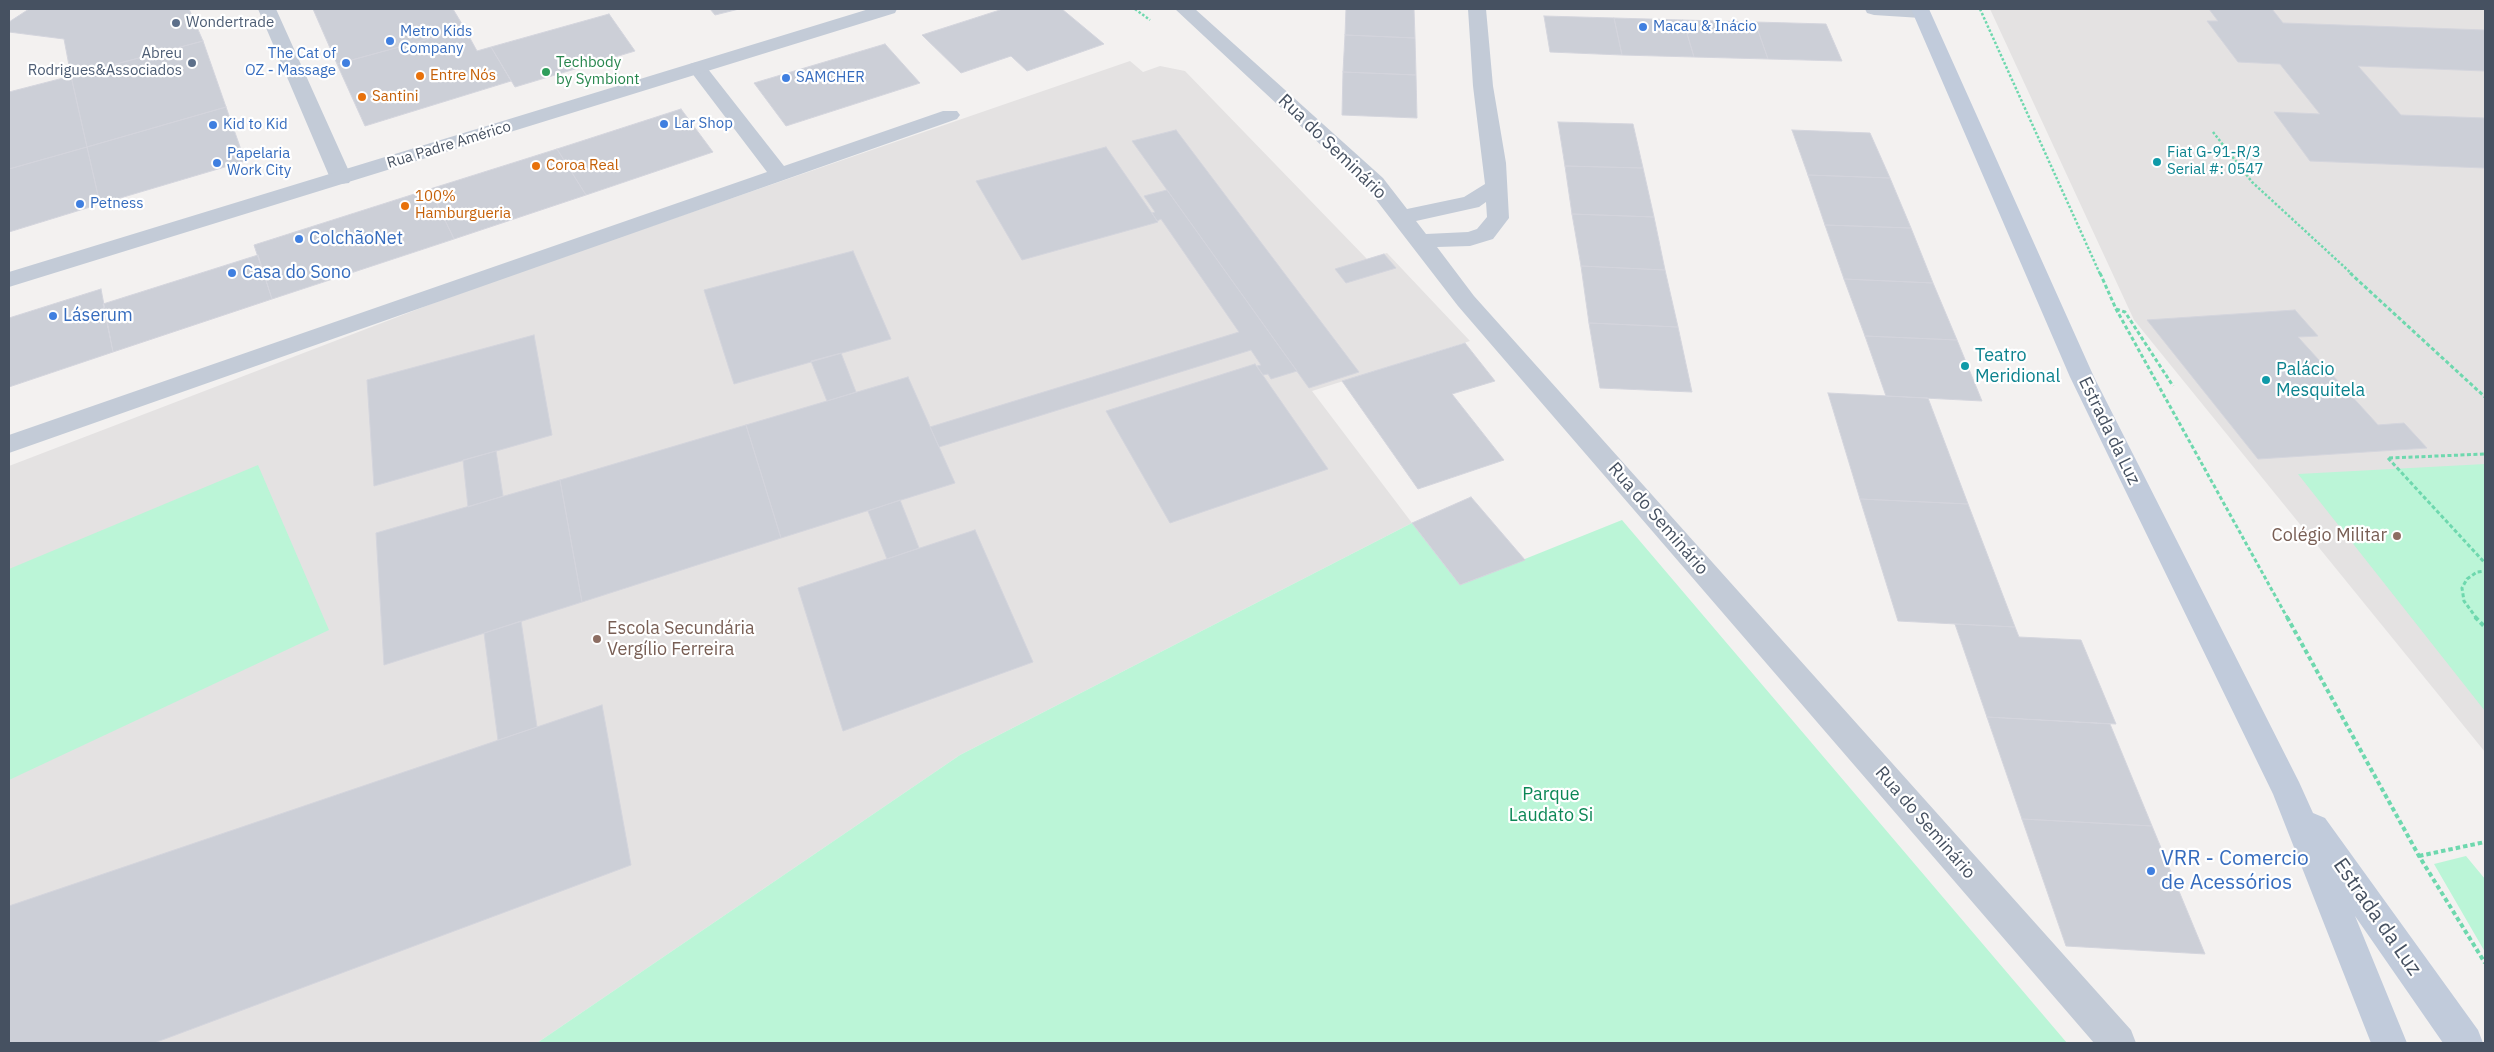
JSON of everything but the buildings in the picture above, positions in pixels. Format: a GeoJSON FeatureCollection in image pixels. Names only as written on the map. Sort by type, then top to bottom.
{"type":"FeatureCollection","features":[{"type":"Feature","properties":{"kind":"main road","name":"Estrada da Luz"},"geometry":{"type":"LineString","coordinates":[[1920,10],[2082,377],[2288,792],[2389,1043]]}},
{"type":"Feature","properties":{"kind":"main road","name":"Estrada da Luz"},"geometry":{"type":"LineString","coordinates":[[2288,792],[2465,1043]]}},
{"type":"Feature","properties":{"kind":"street"},"geometry":{"type":"LineString","coordinates":[[267,9],[340,178]]}},
{"type":"Feature","properties":{"kind":"street","name":"Rua Padre Américo"},"geometry":{"type":"LineString","coordinates":[[9,280],[888,9]]}},
{"type":"Feature","properties":{"kind":"street","name":"Rua do Seminário"},"geometry":{"type":"LineString","coordinates":[[1184,9],[1375,183],[1466,301],[2118,1043]]}},
{"type":"Feature","properties":{"kind":"street"},"geometry":{"type":"LineString","coordinates":[[1420,241],[1470,239],[1485,234],[1498,218],[1497,186],[1483,86],[1478,9]]}},
{"type":"Feature","properties":{"kind":"street"},"geometry":{"type":"LineString","coordinates":[[1874,9],[1920,10]]}},
{"type":"Feature","properties":{"kind":"street"},"geometry":{"type":"LineString","coordinates":[[1401,217],[1471,202],[1497,186]]}},
{"type":"Feature","properties":{"kind":"lane"},"geometry":{"type":"LineString","coordinates":[[697,68],[779,173]]}},
{"type":"Feature","properties":{"kind":"lane"},"geometry":{"type":"LineString","coordinates":[[9,444],[779,173],[950,115]]}},
{"type":"Feature","properties":{"kind":"path"},"geometry":{"type":"LineString","coordinates":[[1980,9],[2116,309],[2419,856],[2485,963]]}},
{"type":"Feature","properties":{"kind":"path"},"geometry":{"type":"LineString","coordinates":[[2213,132],[2252,182],[2485,397]]}},
{"type":"Feature","properties":{"kind":"path"},"geometry":{"type":"LineString","coordinates":[[2116,309],[2125,312],[2174,386]]}},
{"type":"Feature","properties":{"kind":"path"},"geometry":{"type":"LineString","coordinates":[[2485,454],[2388,458],[2485,563]]}},
{"type":"Feature","properties":{"kind":"path"},"geometry":{"type":"LineString","coordinates":[[2485,571],[2477,572],[2467,579],[2462,588],[2464,601],[2472,615],[2485,627]]}},
{"type":"Feature","properties":{"kind":"path"},"geometry":{"type":"LineString","coordinates":[[2419,856],[2485,842]]}},
{"type":"Feature","properties":{"kind":"shaded area","name":"Colégio Militar"},"geometry":{"type":"Polygon","coordinates":[[[1990,9],[2485,9],[2485,752],[2134,320],[1990,9]]]}},
{"type":"Feature","properties":{"kind":"shaded area","name":"Escola Secundária Vergílio Ferreira"},"geometry":{"type":"Polygon","coordinates":[[[1130,61],[1143,72],[1160,66],[1185,71],[1367,259],[1387,253],[1470,341],[1312,391],[1412,523],[960,755],[537,1043],[9,1043],[9,466],[486,283],[1130,61]]]}},
{"type":"Feature","properties":{"kind":"green space"},"geometry":{"type":"Polygon","coordinates":[[[2485,464],[2485,711],[2298,474],[2485,464]]]}},
{"type":"Feature","properties":{"kind":"green space"},"geometry":{"type":"Polygon","coordinates":[[[258,465],[329,630],[9,780],[9,569],[258,465]]]}},
{"type":"Feature","properties":{"kind":"green space","name":"Parque Laudato Si"},"geometry":{"type":"Polygon","coordinates":[[[1622,520],[2067,1043],[537,1043],[960,755],[1412,523],[1460,585],[1622,520]]]}},
{"type":"Feature","properties":{"kind":"green space"},"geometry":{"type":"Polygon","coordinates":[[[2466,856],[2485,879],[2485,952],[2434,864],[2466,856]]]}},
{"type":"Feature","properties":{"kind":"place","name":"Wondertrade"},"geometry":{"type":"Point","coordinates":[176,23]}},
{"type":"Feature","properties":{"kind":"place","name":"Macau & Inácio"},"geometry":{"type":"Point","coordinates":[1643,27]}},
{"type":"Feature","properties":{"kind":"place","name":"Metro Kids Company"},"geometry":{"type":"Point","coordinates":[390,41]}},
{"type":"Feature","properties":{"kind":"place","name":"Abreu Rodrigues&Associados"},"geometry":{"type":"Point","coordinates":[192,63]}},
{"type":"Feature","properties":{"kind":"place","name":"The Cat of OZ - Massage"},"geometry":{"type":"Point","coordinates":[346,63]}},
{"type":"Feature","properties":{"kind":"place","name":"Techbody by Symbiont"},"geometry":{"type":"Point","coordinates":[546,72]}},
{"type":"Feature","properties":{"kind":"place","name":"Entre Nós"},"geometry":{"type":"Point","coordinates":[420,76]}},
{"type":"Feature","properties":{"kind":"place","name":"SAMCHER"},"geometry":{"type":"Point","coordinates":[786,78]}},
{"type":"Feature","properties":{"kind":"place","name":"Santini"},"geometry":{"type":"Point","coordinates":[362,97]}},
{"type":"Feature","properties":{"kind":"place","name":"Lar Shop"},"geometry":{"type":"Point","coordinates":[664,124]}},
{"type":"Feature","properties":{"kind":"place","name":"Kid to Kid"},"geometry":{"type":"Point","coordinates":[213,125]}},
{"type":"Feature","properties":{"kind":"place","name":"Fiat G-91-R/3 Serial #: 0547"},"geometry":{"type":"Point","coordinates":[2157,162]}},
{"type":"Feature","properties":{"kind":"place","name":"Papelaria Work City"},"geometry":{"type":"Point","coordinates":[217,163]}},
{"type":"Feature","properties":{"kind":"place","name":"Coroa Real"},"geometry":{"type":"Point","coordinates":[536,166]}},
{"type":"Feature","properties":{"kind":"place","name":"Petness"},"geometry":{"type":"Point","coordinates":[80,204]}},
{"type":"Feature","properties":{"kind":"place","name":"100% Hamburgueria"},"geometry":{"type":"Point","coordinates":[405,206]}},
{"type":"Feature","properties":{"kind":"place","name":"ColchãoNet"},"geometry":{"type":"Point","coordinates":[299,239]}},
{"type":"Feature","properties":{"kind":"place","name":"Casa do Sono"},"geometry":{"type":"Point","coordinates":[232,273]}},
{"type":"Feature","properties":{"kind":"place","name":"Láserum"},"geometry":{"type":"Point","coordinates":[53,316]}},
{"type":"Feature","properties":{"kind":"place","name":"Teatro Meridional"},"geometry":{"type":"Point","coordinates":[1965,366]}},
{"type":"Feature","properties":{"kind":"place","name":"Palácio Mesquitela"},"geometry":{"type":"Point","coordinates":[2266,380]}},
{"type":"Feature","properties":{"kind":"place","name":"Colégio Militar"},"geometry":{"type":"Point","coordinates":[2397,536]}},
{"type":"Feature","properties":{"kind":"place","name":"Escola Secundária Vergílio Ferreira"},"geometry":{"type":"Point","coordinates":[597,639]}},
{"type":"Feature","properties":{"kind":"place","name":"VRR - Comercio de Acessórios"},"geometry":{"type":"Point","coordinates":[2151,871]}}]}
